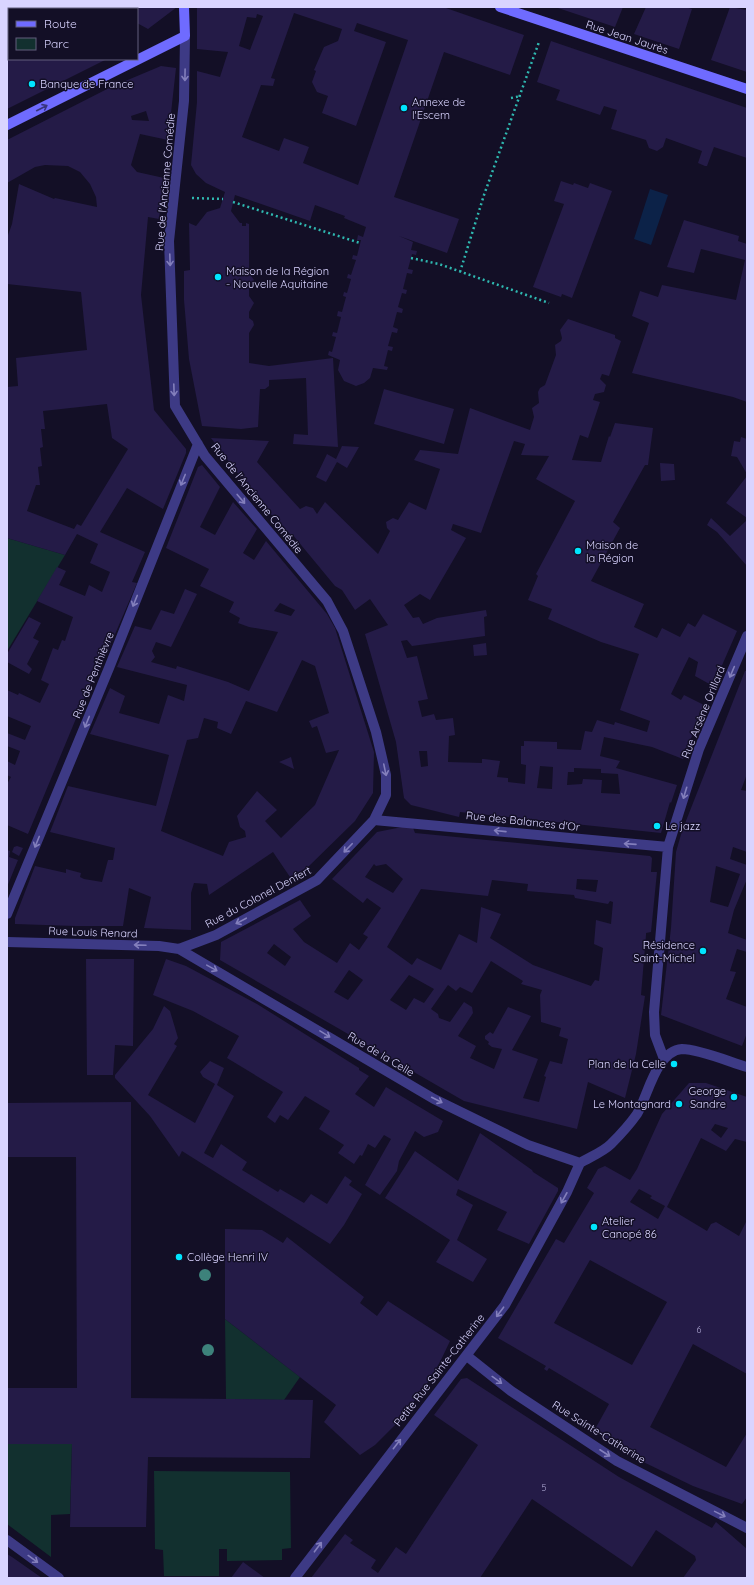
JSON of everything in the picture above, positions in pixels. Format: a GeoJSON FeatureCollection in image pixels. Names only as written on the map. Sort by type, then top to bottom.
{"type":"FeatureCollection","features":[{"type":"Feature","properties":{"kind":"street","name":"Rue de l'Ancienne Comédie"},"geometry":{"type":"LineString","coordinates":[[184,7],[184,101],[169,241],[175,406],[179,415],[210,462],[327,602],[336,616],[376,732],[386,775],[386,795],[374,820]]}},
{"type":"Feature","properties":{"kind":"street","name":"Rue Jean Jaurès"},"geometry":{"type":"LineString","coordinates":[[500,7],[747,89]]}},
{"type":"Feature","properties":{"kind":"street"},"geometry":{"type":"LineString","coordinates":[[138,60],[185,36]]}},
{"type":"Feature","properties":{"kind":"street"},"geometry":{"type":"LineString","coordinates":[[7,125],[137,60]]}},
{"type":"Feature","properties":{"kind":"street","name":"Rue de Penthièvre"},"geometry":{"type":"LineString","coordinates":[[7,914],[109,668],[198,444]]}},
{"type":"Feature","properties":{"kind":"street","name":"Rue Arsène Orillard"},"geometry":{"type":"LineString","coordinates":[[664,1059],[655,1035],[654,1012],[668,847],[698,750],[744,655],[747,636]]}},
{"type":"Feature","properties":{"kind":"street","name":"Rue des Balances d'Or"},"geometry":{"type":"LineString","coordinates":[[374,820],[668,847]]}},
{"type":"Feature","properties":{"kind":"street","name":"Rue du Colonel Denfert"},"geometry":{"type":"LineString","coordinates":[[179,949],[216,934],[317,880],[374,820]]}},
{"type":"Feature","properties":{"kind":"street","name":"Rue Louis Renard"},"geometry":{"type":"LineString","coordinates":[[7,942],[159,946],[179,949]]}},
{"type":"Feature","properties":{"kind":"street","name":"Rue de la Celle"},"geometry":{"type":"LineString","coordinates":[[179,949],[300,1018],[370,1063],[434,1099],[528,1145],[580,1163]]}},
{"type":"Feature","properties":{"kind":"street"},"geometry":{"type":"LineString","coordinates":[[580,1163],[610,1145],[633,1118],[664,1059],[681,1049],[694,1051],[747,1067]]}},
{"type":"Feature","properties":{"kind":"street","name":"Petite Rue Sainte-Catherine"},"geometry":{"type":"LineString","coordinates":[[295,1578],[505,1305],[567,1192],[580,1163]]}},
{"type":"Feature","properties":{"kind":"street","name":"Rue Sainte-Catherine"},"geometry":{"type":"LineString","coordinates":[[467,1356],[511,1391],[617,1461],[747,1528]]}},
{"type":"Feature","properties":{"kind":"street"},"geometry":{"type":"LineString","coordinates":[[7,1540],[59,1578]]}},
{"type":"Feature","properties":{"kind":"path"},"geometry":{"type":"LineString","coordinates":[[460,272],[484,195],[521,96],[546,22]]}},
{"type":"Feature","properties":{"kind":"path"},"geometry":{"type":"LineString","coordinates":[[511,98],[521,96]]}},
{"type":"Feature","properties":{"kind":"path"},"geometry":{"type":"LineString","coordinates":[[174,197],[223,199]]}},
{"type":"Feature","properties":{"kind":"path"},"geometry":{"type":"LineString","coordinates":[[233,202],[360,243]]}},
{"type":"Feature","properties":{"kind":"path"},"geometry":{"type":"LineString","coordinates":[[411,258],[439,264],[549,303]]}},
{"type":"Feature","properties":{"kind":"green space"},"geometry":{"type":"Polygon","coordinates":[[[7,538],[65,555],[7,651],[7,538]]]}},
{"type":"Feature","properties":{"kind":"green space"},"geometry":{"type":"Polygon","coordinates":[[[225,1319],[300,1377],[284,1400],[226,1399],[225,1319]]]}},
{"type":"Feature","properties":{"kind":"green space"},"geometry":{"type":"Polygon","coordinates":[[[7,1444],[72,1444],[70,1514],[51,1515],[51,1557],[7,1524],[7,1444]]]}},
{"type":"Feature","properties":{"kind":"green space"},"geometry":{"type":"Polygon","coordinates":[[[154,1471],[290,1472],[291,1548],[282,1549],[282,1560],[227,1561],[227,1549],[219,1549],[219,1576],[164,1576],[163,1550],[155,1549],[154,1471]]]}},
{"type":"Feature","properties":{"kind":"water"},"geometry":{"type":"Polygon","coordinates":[[[650,189],[668,195],[651,245],[634,239],[650,189]]]}},
{"type":"Feature","properties":{"kind":"building"},"geometry":{"type":"Polygon","coordinates":[[[177,7],[148,29],[138,24],[138,8],[10,8],[177,7]]]}},
{"type":"Feature","properties":{"kind":"building"},"geometry":{"type":"Polygon","coordinates":[[[197,7],[443,7],[524,35],[510,75],[444,52],[394,197],[459,219],[447,253],[399,236],[413,242],[411,250],[417,251],[416,255],[412,254],[408,269],[413,270],[412,274],[407,273],[403,289],[407,290],[406,294],[402,293],[398,307],[403,309],[402,313],[397,312],[393,327],[398,329],[397,333],[392,332],[388,346],[393,347],[392,351],[388,350],[384,366],[388,367],[387,370],[373,368],[370,378],[364,383],[356,386],[344,381],[338,370],[340,360],[328,355],[329,351],[332,352],[336,337],[332,336],[333,332],[337,333],[341,317],[337,316],[338,311],[342,312],[346,297],[343,296],[344,292],[347,293],[351,279],[347,278],[348,274],[351,275],[356,260],[352,259],[353,255],[357,256],[361,240],[357,240],[358,235],[363,237],[366,227],[344,218],[345,216],[315,205],[310,221],[235,195],[231,211],[240,223],[242,223],[242,226],[246,226],[246,223],[249,224],[249,273],[254,280],[249,288],[249,296],[254,303],[249,312],[249,318],[253,321],[254,325],[249,333],[249,363],[269,366],[333,358],[338,447],[293,444],[294,434],[308,435],[306,378],[269,380],[269,386],[265,389],[260,389],[258,427],[241,429],[202,426],[189,359],[184,300],[184,271],[190,270],[189,223],[196,226],[207,212],[220,208],[225,192],[206,183],[196,174],[191,165],[197,102],[197,71],[220,77],[228,52],[197,49],[197,7]],[[294,13],[271,78],[275,79],[273,86],[261,85],[242,137],[279,151],[284,138],[309,147],[303,163],[358,185],[408,40],[357,23],[354,31],[386,42],[356,126],[322,113],[328,96],[317,92],[312,82],[316,71],[314,70],[324,47],[338,41],[342,29],[294,13]],[[257,14],[256,18],[247,17],[239,46],[250,50],[263,16],[257,14]]]}},
{"type":"Feature","properties":{"kind":"building"},"geometry":{"type":"Polygon","coordinates":[[[555,7],[623,7],[615,27],[555,7]]]}},
{"type":"Feature","properties":{"kind":"building"},"geometry":{"type":"Polygon","coordinates":[[[646,7],[685,7],[692,9],[679,49],[634,34],[646,7]]]}},
{"type":"Feature","properties":{"kind":"building"},"geometry":{"type":"Polygon","coordinates":[[[730,7],[747,10],[747,72],[711,60],[730,7]]]}},
{"type":"Feature","properties":{"kind":"building","name":"Banque de France"},"geometry":{"type":"Polygon","coordinates":[[[8,14],[8,60],[105,60],[7,109],[8,14]]]}},
{"type":"Feature","properties":{"kind":"building"},"geometry":{"type":"Polygon","coordinates":[[[551,41],[747,108],[747,158],[714,147],[707,166],[705,166],[698,163],[702,151],[666,138],[663,147],[657,151],[649,148],[646,140],[611,129],[617,110],[604,106],[600,115],[556,100],[560,90],[537,82],[551,41]]]}},
{"type":"Feature","properties":{"kind":"building"},"geometry":{"type":"Polygon","coordinates":[[[161,66],[176,68],[168,140],[140,134],[131,165],[137,172],[164,178],[159,219],[148,217],[141,295],[154,410],[186,449],[186,453],[163,509],[127,488],[100,532],[145,552],[132,582],[137,583],[100,669],[97,668],[28,834],[7,825],[7,784],[11,777],[7,775],[7,761],[15,765],[20,751],[7,746],[7,733],[25,740],[31,726],[7,716],[7,690],[18,695],[19,693],[40,703],[49,684],[41,680],[53,648],[58,650],[62,640],[65,641],[73,617],[37,601],[57,567],[66,571],[59,585],[85,596],[89,585],[102,592],[110,572],[90,563],[98,544],[77,534],[65,555],[7,538],[7,387],[18,386],[16,358],[87,350],[81,292],[7,284],[7,238],[12,224],[19,184],[54,199],[97,207],[96,197],[90,184],[80,172],[68,166],[45,165],[35,167],[7,183],[7,140],[111,87],[161,66]],[[146,111],[131,116],[132,120],[149,121],[146,111]],[[107,404],[43,411],[45,429],[41,429],[43,447],[40,448],[42,466],[38,467],[40,485],[36,485],[27,511],[74,529],[77,524],[81,526],[128,449],[112,438],[107,404]]]}},
{"type":"Feature","properties":{"kind":"building"},"geometry":{"type":"Polygon","coordinates":[[[561,181],[573,185],[574,183],[588,188],[590,183],[612,191],[572,298],[562,294],[561,297],[533,287],[564,204],[554,201],[561,181]]]}},
{"type":"Feature","properties":{"kind":"building"},"geometry":{"type":"Polygon","coordinates":[[[684,220],[739,236],[738,241],[747,244],[747,402],[733,397],[632,373],[649,323],[632,316],[640,291],[658,297],[662,285],[736,300],[745,260],[701,249],[694,273],[667,267],[684,220]]]}},
{"type":"Feature","properties":{"kind":"building"},"geometry":{"type":"Polygon","coordinates":[[[568,319],[615,335],[615,338],[621,341],[609,376],[602,374],[600,379],[606,385],[604,392],[595,394],[593,400],[600,402],[588,438],[580,435],[572,460],[601,462],[609,436],[610,437],[615,423],[653,428],[648,465],[645,465],[613,522],[620,528],[591,581],[644,604],[634,627],[657,638],[662,628],[680,637],[688,623],[695,627],[703,614],[737,631],[713,686],[695,676],[698,662],[689,657],[671,694],[681,700],[684,695],[704,705],[683,759],[652,747],[604,737],[600,756],[620,761],[616,768],[677,785],[671,803],[670,802],[661,833],[460,812],[459,817],[411,805],[404,798],[396,742],[365,634],[388,625],[370,599],[355,610],[342,590],[335,586],[292,534],[290,534],[262,505],[211,438],[269,441],[257,462],[300,509],[306,506],[313,508],[317,514],[325,502],[378,554],[390,531],[387,528],[386,522],[393,518],[398,520],[409,502],[426,510],[440,469],[414,460],[420,450],[458,454],[470,408],[530,430],[534,417],[532,408],[539,403],[538,392],[540,388],[545,385],[556,355],[555,345],[561,341],[562,338],[560,330],[568,319]],[[514,441],[481,533],[453,524],[451,530],[466,538],[430,600],[420,594],[404,605],[413,618],[419,617],[423,624],[437,618],[486,610],[487,616],[484,617],[485,636],[412,646],[407,640],[401,641],[407,658],[417,656],[428,699],[418,701],[422,717],[434,714],[436,720],[453,718],[455,735],[449,736],[448,762],[482,763],[482,759],[500,761],[497,777],[508,778],[508,782],[525,784],[526,765],[521,764],[521,746],[524,746],[524,741],[557,742],[557,749],[581,750],[585,731],[592,732],[597,720],[614,725],[615,722],[647,732],[650,721],[620,710],[639,654],[601,642],[548,619],[552,609],[528,600],[538,576],[536,574],[575,501],[536,479],[549,456],[521,455],[525,444],[514,441]],[[419,751],[421,767],[428,766],[427,751],[419,751]],[[540,766],[537,788],[552,789],[553,767],[540,766]],[[574,768],[574,772],[568,772],[567,785],[582,784],[583,779],[602,780],[601,793],[620,794],[618,774],[601,773],[601,769],[574,768]]]}},
{"type":"Feature","properties":{"kind":"building"},"geometry":{"type":"Polygon","coordinates":[[[384,389],[454,409],[444,444],[374,424],[384,389]]]}},
{"type":"Feature","properties":{"kind":"building"},"geometry":{"type":"Polygon","coordinates":[[[741,437],[747,439],[747,474],[737,457],[731,456],[734,441],[740,442],[741,437]]]}},
{"type":"Feature","properties":{"kind":"building"},"geometry":{"type":"Polygon","coordinates":[[[342,446],[359,447],[347,468],[337,462],[326,482],[316,477],[327,454],[336,459],[342,446]]]}},
{"type":"Feature","properties":{"kind":"building"},"geometry":{"type":"Polygon","coordinates":[[[660,463],[674,464],[675,480],[661,481],[660,463]]]}},
{"type":"Feature","properties":{"kind":"building"},"geometry":{"type":"Polygon","coordinates":[[[202,465],[220,487],[200,527],[215,535],[233,502],[257,529],[243,553],[254,560],[266,541],[327,614],[335,628],[374,752],[373,793],[355,821],[308,867],[290,877],[273,852],[209,895],[207,884],[194,883],[191,893],[191,930],[144,928],[151,897],[129,888],[123,926],[15,924],[15,918],[35,866],[66,873],[66,869],[81,873],[80,877],[84,879],[102,882],[108,860],[113,860],[115,848],[50,832],[68,786],[156,806],[169,755],[90,734],[110,688],[125,696],[119,713],[159,724],[168,695],[184,701],[187,685],[117,667],[135,626],[151,630],[161,610],[174,614],[185,589],[197,594],[171,647],[156,642],[152,651],[155,657],[151,662],[176,669],[177,666],[228,682],[249,691],[278,632],[249,627],[238,623],[240,618],[229,612],[234,602],[200,586],[209,569],[166,548],[198,467],[202,465]],[[280,603],[274,611],[291,616],[295,610],[280,603]],[[302,660],[277,712],[246,701],[231,734],[217,728],[218,722],[204,718],[198,738],[187,740],[161,831],[223,856],[229,842],[246,837],[245,831],[240,827],[237,816],[257,791],[277,810],[265,821],[281,838],[315,805],[339,750],[326,753],[317,726],[312,728],[309,721],[329,713],[315,666],[302,660]]]}},
{"type":"Feature","properties":{"kind":"building"},"geometry":{"type":"Polygon","coordinates":[[[747,476],[747,518],[726,503],[747,476]]]}},
{"type":"Feature","properties":{"kind":"building"},"geometry":{"type":"Polygon","coordinates":[[[711,518],[730,536],[747,520],[747,566],[717,532],[707,525],[711,518]]]}},
{"type":"Feature","properties":{"kind":"building"},"geometry":{"type":"Polygon","coordinates":[[[29,617],[41,623],[33,638],[39,641],[27,664],[32,669],[29,674],[7,662],[7,654],[29,617]]]}},
{"type":"Feature","properties":{"kind":"building"},"geometry":{"type":"Polygon","coordinates":[[[486,643],[487,655],[474,656],[473,645],[486,643]]]}},
{"type":"Feature","properties":{"kind":"building"},"geometry":{"type":"Polygon","coordinates":[[[745,671],[747,671],[747,774],[741,790],[747,791],[747,852],[733,847],[730,859],[747,865],[747,879],[734,910],[728,933],[747,940],[747,952],[737,949],[730,971],[736,972],[726,999],[747,1007],[747,1033],[742,1046],[661,1015],[671,928],[676,852],[682,831],[745,671]],[[716,866],[710,902],[728,907],[740,874],[716,866]]]}},
{"type":"Feature","properties":{"kind":"building"},"geometry":{"type":"Polygon","coordinates":[[[291,757],[294,769],[279,762],[291,757]]]}},
{"type":"Feature","properties":{"kind":"building"},"geometry":{"type":"Polygon","coordinates":[[[412,825],[415,833],[650,856],[652,858],[651,872],[657,872],[651,932],[646,933],[641,995],[645,996],[636,1054],[625,1098],[588,1082],[577,1129],[464,1101],[220,960],[221,942],[300,900],[311,916],[293,929],[304,942],[337,963],[350,943],[359,950],[368,937],[363,934],[381,908],[367,898],[363,903],[332,879],[377,832],[412,825]],[[374,864],[365,877],[393,893],[403,879],[386,864],[376,866],[374,864]],[[577,879],[576,889],[596,892],[598,880],[577,879]],[[492,880],[488,896],[421,889],[387,947],[412,965],[417,958],[441,970],[459,934],[477,943],[481,907],[501,914],[490,938],[533,965],[591,986],[595,980],[599,981],[603,948],[594,944],[596,920],[611,924],[613,902],[610,901],[608,904],[575,898],[574,895],[527,891],[528,884],[492,880]],[[274,944],[267,953],[285,966],[291,957],[274,944]],[[491,961],[472,993],[460,987],[456,991],[448,985],[431,1009],[438,1014],[439,1018],[450,1022],[464,1002],[472,1007],[473,1013],[458,1036],[476,1046],[470,1058],[494,1069],[502,1049],[492,1047],[488,1044],[489,1042],[485,1039],[485,1036],[490,1032],[493,1034],[508,1007],[531,1016],[512,1050],[538,1059],[523,1098],[539,1102],[546,1077],[544,1076],[550,1061],[562,1064],[568,1039],[559,1036],[561,1028],[541,1022],[540,995],[542,990],[521,984],[523,981],[491,961]],[[349,970],[334,992],[348,1000],[363,980],[349,970]],[[409,975],[390,1000],[406,1010],[414,998],[424,1003],[434,989],[409,975]]]}},
{"type":"Feature","properties":{"kind":"building"},"geometry":{"type":"Polygon","coordinates":[[[17,846],[23,848],[19,856],[12,852],[14,847],[17,846]]]}},
{"type":"Feature","properties":{"kind":"building"},"geometry":{"type":"Polygon","coordinates":[[[7,850],[10,851],[9,857],[18,860],[7,887],[7,850]]]}},
{"type":"Feature","properties":{"kind":"building"},"geometry":{"type":"Polygon","coordinates":[[[86,959],[134,959],[133,1046],[115,1045],[113,1075],[87,1075],[86,959]]]}},
{"type":"Feature","properties":{"kind":"building"},"geometry":{"type":"Polygon","coordinates":[[[166,959],[186,966],[257,1004],[359,1068],[359,1070],[369,1076],[355,1094],[374,1107],[386,1087],[443,1121],[438,1132],[424,1137],[415,1131],[399,1161],[397,1171],[380,1195],[365,1185],[391,1139],[384,1135],[375,1148],[368,1144],[362,1156],[360,1155],[354,1164],[338,1153],[344,1145],[319,1129],[330,1111],[305,1096],[288,1120],[280,1115],[275,1123],[267,1117],[283,1092],[227,1058],[239,1036],[193,1011],[153,995],[166,959]]]}},
{"type":"Feature","properties":{"kind":"building"},"geometry":{"type":"Polygon","coordinates":[[[164,1006],[170,1011],[178,1038],[174,1044],[177,1046],[148,1095],[195,1123],[215,1084],[203,1077],[200,1072],[210,1061],[224,1068],[217,1085],[234,1096],[204,1153],[213,1158],[221,1144],[247,1162],[242,1170],[278,1192],[280,1189],[304,1203],[311,1194],[327,1204],[345,1176],[352,1181],[349,1185],[362,1194],[344,1225],[330,1244],[182,1151],[179,1157],[150,1116],[115,1078],[115,1075],[153,1029],[164,1006]]]}},
{"type":"Feature","properties":{"kind":"building"},"geometry":{"type":"Polygon","coordinates":[[[689,1083],[706,1083],[747,1097],[747,1142],[735,1139],[726,1151],[701,1138],[667,1207],[707,1231],[711,1224],[716,1222],[739,1236],[747,1220],[747,1374],[693,1344],[650,1427],[726,1467],[747,1433],[747,1497],[742,1504],[693,1486],[633,1457],[594,1431],[609,1404],[549,1368],[547,1371],[544,1369],[546,1366],[498,1338],[556,1239],[564,1243],[594,1193],[587,1188],[598,1169],[605,1166],[630,1180],[637,1169],[662,1114],[689,1083]],[[715,1124],[711,1130],[721,1138],[728,1128],[715,1124]],[[639,1189],[630,1202],[658,1219],[665,1206],[650,1198],[652,1196],[639,1189]],[[590,1260],[554,1323],[632,1365],[667,1302],[590,1260]]]}},
{"type":"Feature","properties":{"kind":"building"},"geometry":{"type":"Polygon","coordinates":[[[131,1102],[131,1398],[313,1400],[310,1458],[148,1457],[146,1527],[70,1527],[72,1444],[7,1444],[7,1388],[77,1388],[76,1157],[7,1157],[7,1103],[131,1102]]]}},
{"type":"Feature","properties":{"kind":"building"},"geometry":{"type":"Polygon","coordinates":[[[480,1133],[533,1172],[558,1188],[558,1191],[529,1244],[497,1230],[507,1212],[458,1189],[456,1195],[473,1205],[457,1240],[487,1259],[473,1282],[436,1262],[450,1240],[385,1198],[415,1151],[458,1181],[480,1133]]]}},
{"type":"Feature","properties":{"kind":"building"},"geometry":{"type":"Polygon","coordinates":[[[225,1229],[262,1230],[283,1243],[287,1237],[364,1297],[360,1303],[377,1316],[388,1301],[450,1341],[440,1362],[426,1385],[401,1419],[375,1445],[360,1455],[324,1422],[336,1405],[225,1319],[225,1229]]]}},
{"type":"Feature","properties":{"kind":"building"},"geometry":{"type":"Polygon","coordinates":[[[467,1378],[619,1477],[712,1528],[716,1522],[747,1549],[747,1578],[683,1578],[696,1560],[695,1556],[656,1530],[632,1567],[532,1499],[480,1578],[311,1578],[345,1534],[353,1540],[350,1543],[376,1560],[371,1568],[378,1573],[396,1547],[406,1554],[478,1445],[434,1415],[461,1379],[467,1378]]]}},
{"type":"Feature","properties":{"kind":"building"},"geometry":{"type":"Polygon","coordinates":[[[7,1554],[12,1557],[42,1578],[7,1578],[7,1554]]]}},
{"type":"Feature","properties":{"kind":"building"},"geometry":{"type":"Polygon","coordinates":[[[243,1562],[265,1578],[231,1578],[243,1562]]]}},
{"type":"Feature","properties":{"kind":"place","name":"Banque de France"},"geometry":{"type":"Point","coordinates":[32,84]}},
{"type":"Feature","properties":{"kind":"place","name":"Annexe de l'Escem"},"geometry":{"type":"Point","coordinates":[404,108]}},
{"type":"Feature","properties":{"kind":"place","name":"Maison de la Région - Nouvelle Aquitaine"},"geometry":{"type":"Point","coordinates":[218,277]}},
{"type":"Feature","properties":{"kind":"place","name":"Maison de la Région"},"geometry":{"type":"Point","coordinates":[578,551]}},
{"type":"Feature","properties":{"kind":"place","name":"Le jazz"},"geometry":{"type":"Point","coordinates":[657,826]}},
{"type":"Feature","properties":{"kind":"place","name":"Résidence Saint-Michel"},"geometry":{"type":"Point","coordinates":[703,951]}},
{"type":"Feature","properties":{"kind":"place","name":"Plan de la Celle"},"geometry":{"type":"Point","coordinates":[674,1064]}},
{"type":"Feature","properties":{"kind":"place","name":"George Sandre"},"geometry":{"type":"Point","coordinates":[734,1097]}},
{"type":"Feature","properties":{"kind":"place","name":"Le Montagnard"},"geometry":{"type":"Point","coordinates":[679,1104]}},
{"type":"Feature","properties":{"kind":"place","name":"Atelier Canopé 86"},"geometry":{"type":"Point","coordinates":[594,1227]}},
{"type":"Feature","properties":{"kind":"place","name":"Collège Henri IV"},"geometry":{"type":"Point","coordinates":[179,1257]}}]}
